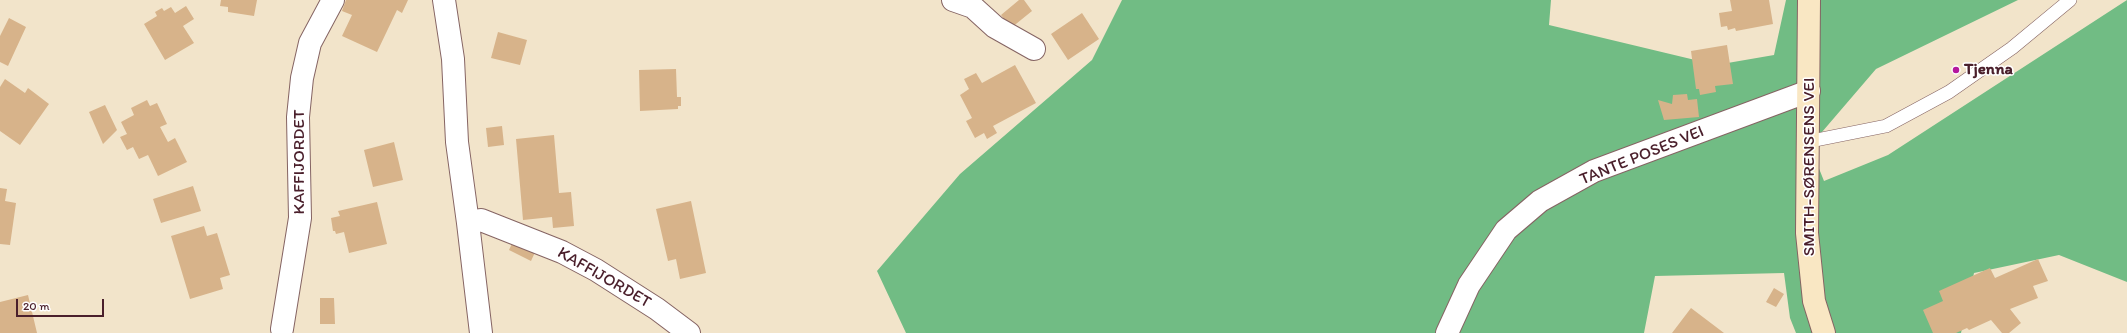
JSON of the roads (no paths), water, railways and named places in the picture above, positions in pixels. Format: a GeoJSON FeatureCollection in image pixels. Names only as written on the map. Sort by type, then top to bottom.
{"type":"FeatureCollection","features":[{"type":"Feature","properties":{"kind":"main road","name":"SMITH-SØRENSENS VEI"},"geometry":{"type":"LineString","coordinates":[[1809,0],[1809,91],[1806,142],[1807,233],[1814,300],[1824,333]]}},
{"type":"Feature","properties":{"kind":"street","name":"KAFFIJORDET"},"geometry":{"type":"LineString","coordinates":[[282,329],[300,218],[298,117],[302,78],[310,43],[333,0]]}},
{"type":"Feature","properties":{"kind":"street"},"geometry":{"type":"LineString","coordinates":[[444,0],[453,59],[457,142],[481,333]]}},
{"type":"Feature","properties":{"kind":"street"},"geometry":{"type":"LineString","coordinates":[[953,0],[973,7],[995,27],[1034,49]]}},
{"type":"Feature","properties":{"kind":"street","name":"TANTE POSES VEI"},"geometry":{"type":"LineString","coordinates":[[1447,333],[1469,285],[1506,230],[1540,201],[1594,171],[1809,91]]}},
{"type":"Feature","properties":{"kind":"street","name":"KAFFIJORDET"},"geometry":{"type":"LineString","coordinates":[[468,222],[481,220],[562,252],[596,270],[657,309],[689,333]]}},
{"type":"Feature","properties":{"kind":"lane"},"geometry":{"type":"LineString","coordinates":[[1806,142],[1886,126],[1949,92],[2012,48],[2070,0]]}},
{"type":"Feature","properties":{"kind":"place","name":"Tjenna"},"geometry":{"type":"Point","coordinates":[1956,70]}}]}
